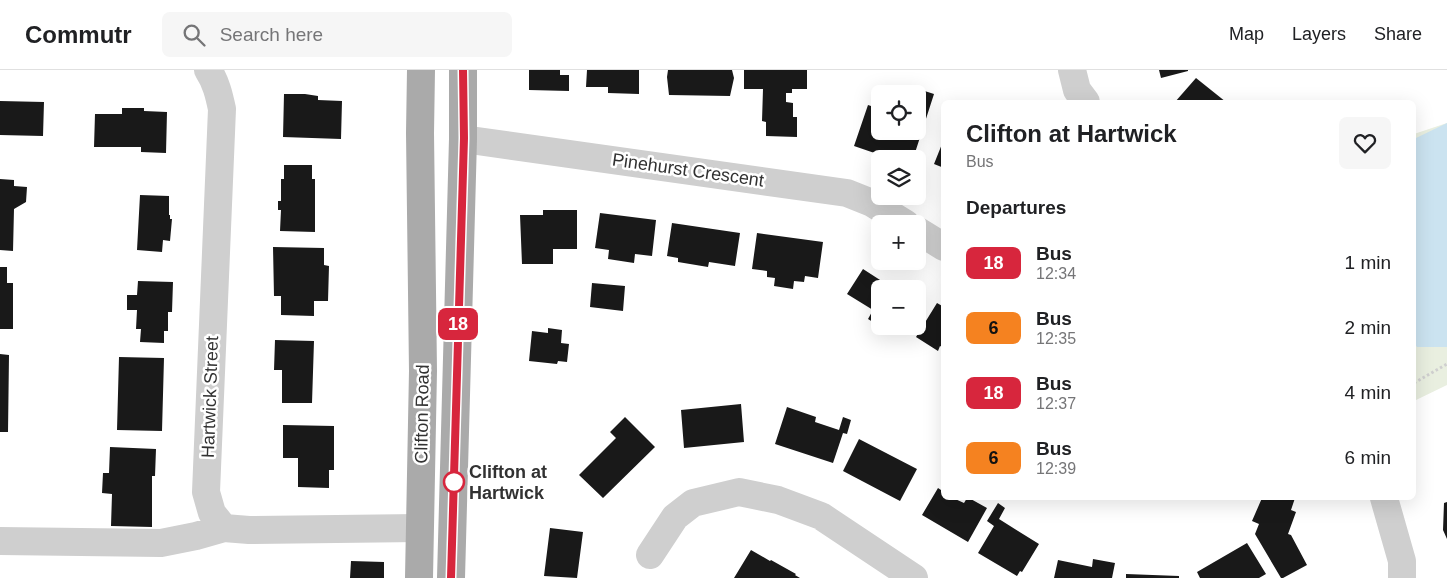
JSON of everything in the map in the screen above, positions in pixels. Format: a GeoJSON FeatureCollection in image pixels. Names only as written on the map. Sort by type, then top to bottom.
{"type":"FeatureCollection","features":[{"type":"Feature","properties":{"kind":"main road","name":"Clifton Road"},"geometry":{"type":"LineString","coordinates":[[419,578],[423,371],[421,70]]}},
{"type":"Feature","properties":{"kind":"main road","name":"Clifton Road"},"geometry":{"type":"LineString","coordinates":[[451,578],[464,138],[463,70]]}},
{"type":"Feature","properties":{"kind":"street","name":"Hartwick Street"},"geometry":{"type":"LineString","coordinates":[[208,70],[217,87],[222,109],[206,492],[212,513],[224,528]]}},
{"type":"Feature","properties":{"kind":"street"},"geometry":{"type":"LineString","coordinates":[[1072,70],[1077,90],[1084,100]]}},
{"type":"Feature","properties":{"kind":"street","name":"Pinehurst Crescent"},"geometry":{"type":"LineString","coordinates":[[464,138],[847,193],[872,203],[891,215]]}},
{"type":"Feature","properties":{"kind":"street"},"geometry":{"type":"LineString","coordinates":[[926,236],[941,245]]}},
{"type":"Feature","properties":{"kind":"street"},"geometry":{"type":"LineString","coordinates":[[650,555],[675,516],[693,504],[739,492],[778,500],[822,516],[914,578]]}},
{"type":"Feature","properties":{"kind":"street"},"geometry":{"type":"LineString","coordinates":[[1385,500],[1402,561],[1402,578]]}},
{"type":"Feature","properties":{"kind":"street"},"geometry":{"type":"LineString","coordinates":[[0,541],[161,543],[224,528],[249,530],[419,528]]}},
{"type":"Feature","properties":{"kind":"path"},"geometry":{"type":"LineString","coordinates":[[1416,382],[1447,364]]}},
{"type":"Feature","properties":{"kind":"green space"},"geometry":{"type":"Polygon","coordinates":[[[1447,123],[1447,385],[1416,400],[1416,133],[1447,123]]]}},
{"type":"Feature","properties":{"kind":"water"},"geometry":{"type":"Polygon","coordinates":[[[1447,123],[1447,347],[1416,346],[1416,138],[1447,123]]]}},
{"type":"Feature","properties":{"kind":"building"},"geometry":{"type":"Polygon","coordinates":[[[529,70],[560,70],[560,75],[569,75],[569,91],[529,90],[529,70]]]}},
{"type":"Feature","properties":{"kind":"building"},"geometry":{"type":"Polygon","coordinates":[[[587,70],[639,70],[639,94],[608,93],[608,87],[586,87],[587,70]]]}},
{"type":"Feature","properties":{"kind":"building"},"geometry":{"type":"Polygon","coordinates":[[[668,70],[732,70],[734,78],[730,96],[669,95],[668,70]]]}},
{"type":"Feature","properties":{"kind":"building"},"geometry":{"type":"Polygon","coordinates":[[[744,70],[807,70],[807,89],[792,89],[792,93],[786,93],[786,102],[793,103],[793,117],[797,117],[797,137],[766,136],[766,122],[762,121],[763,89],[744,89],[744,70]]]}},
{"type":"Feature","properties":{"kind":"building"},"geometry":{"type":"Polygon","coordinates":[[[1159,70],[1188,70],[1188,71],[1161,78],[1159,70]]]}},
{"type":"Feature","properties":{"kind":"building"},"geometry":{"type":"Polygon","coordinates":[[[1196,78],[1224,100],[1177,100],[1196,78]]]}},
{"type":"Feature","properties":{"kind":"building"},"geometry":{"type":"Polygon","coordinates":[[[926,91],[934,94],[926,119],[926,91]]]}},
{"type":"Feature","properties":{"kind":"building"},"geometry":{"type":"Polygon","coordinates":[[[284,94],[305,94],[318,96],[318,100],[342,101],[341,139],[283,137],[284,94]]]}},
{"type":"Feature","properties":{"kind":"building"},"geometry":{"type":"Polygon","coordinates":[[[0,101],[44,102],[43,136],[0,135],[0,101]]]}},
{"type":"Feature","properties":{"kind":"building"},"geometry":{"type":"Polygon","coordinates":[[[868,105],[871,106],[871,140],[919,140],[916,150],[871,150],[871,152],[854,146],[868,105]]]}},
{"type":"Feature","properties":{"kind":"building"},"geometry":{"type":"Polygon","coordinates":[[[122,108],[144,108],[144,111],[167,112],[166,153],[141,152],[141,147],[94,147],[95,114],[122,114],[122,108]]]}},
{"type":"Feature","properties":{"kind":"building"},"geometry":{"type":"Polygon","coordinates":[[[941,146],[941,167],[934,164],[941,146]]]}},
{"type":"Feature","properties":{"kind":"building"},"geometry":{"type":"Polygon","coordinates":[[[284,165],[312,165],[312,179],[315,179],[315,232],[280,231],[281,210],[278,210],[278,201],[281,201],[281,179],[284,179],[284,165]]]}},
{"type":"Feature","properties":{"kind":"building"},"geometry":{"type":"Polygon","coordinates":[[[0,179],[14,180],[14,186],[27,187],[26,202],[14,209],[13,251],[0,250],[0,179]]]}},
{"type":"Feature","properties":{"kind":"building"},"geometry":{"type":"Polygon","coordinates":[[[140,195],[169,196],[169,215],[170,219],[172,219],[170,241],[163,240],[162,252],[137,250],[140,195]]]}},
{"type":"Feature","properties":{"kind":"building"},"geometry":{"type":"Polygon","coordinates":[[[543,210],[577,210],[577,249],[553,249],[553,264],[522,264],[520,215],[543,215],[543,210]]]}},
{"type":"Feature","properties":{"kind":"building"},"geometry":{"type":"Polygon","coordinates":[[[600,213],[656,220],[652,256],[635,254],[634,263],[608,259],[609,250],[595,248],[600,213]]]}},
{"type":"Feature","properties":{"kind":"building"},"geometry":{"type":"Polygon","coordinates":[[[672,223],[740,233],[735,266],[709,262],[708,267],[678,262],[678,258],[667,256],[672,223]]]}},
{"type":"Feature","properties":{"kind":"building"},"geometry":{"type":"Polygon","coordinates":[[[757,233],[823,242],[818,278],[805,276],[804,282],[794,281],[793,289],[774,286],[775,278],[767,277],[767,271],[752,269],[757,233]]]}},
{"type":"Feature","properties":{"kind":"building"},"geometry":{"type":"Polygon","coordinates":[[[273,247],[324,248],[324,265],[329,266],[328,301],[314,301],[314,316],[281,315],[281,296],[274,296],[273,247]]]}},
{"type":"Feature","properties":{"kind":"building"},"geometry":{"type":"Polygon","coordinates":[[[0,267],[7,267],[7,283],[13,283],[13,329],[0,329],[0,267]]]}},
{"type":"Feature","properties":{"kind":"building"},"geometry":{"type":"Polygon","coordinates":[[[863,269],[880,280],[871,280],[871,309],[847,294],[863,269]]]}},
{"type":"Feature","properties":{"kind":"building"},"geometry":{"type":"Polygon","coordinates":[[[138,281],[173,282],[172,312],[168,312],[168,331],[164,331],[164,343],[140,342],[141,329],[136,329],[137,310],[127,310],[127,295],[137,295],[138,281]]]}},
{"type":"Feature","properties":{"kind":"building"},"geometry":{"type":"Polygon","coordinates":[[[592,283],[625,286],[623,311],[590,307],[592,283]]]}},
{"type":"Feature","properties":{"kind":"building"},"geometry":{"type":"Polygon","coordinates":[[[937,303],[941,305],[941,346],[938,351],[916,337],[917,335],[926,335],[926,321],[937,303]]]}},
{"type":"Feature","properties":{"kind":"building"},"geometry":{"type":"Polygon","coordinates":[[[548,328],[562,330],[561,343],[569,344],[567,362],[558,361],[557,364],[529,361],[532,331],[548,333],[548,328]]]}},
{"type":"Feature","properties":{"kind":"building"},"geometry":{"type":"Polygon","coordinates":[[[275,340],[314,341],[312,403],[282,403],[282,370],[274,370],[275,340]]]}},
{"type":"Feature","properties":{"kind":"building"},"geometry":{"type":"Polygon","coordinates":[[[0,354],[9,355],[8,432],[0,432],[0,354]]]}},
{"type":"Feature","properties":{"kind":"building"},"geometry":{"type":"Polygon","coordinates":[[[119,357],[164,358],[162,431],[117,430],[119,357]]]}},
{"type":"Feature","properties":{"kind":"building"},"geometry":{"type":"Polygon","coordinates":[[[741,404],[744,442],[684,448],[681,410],[741,404]]]}},
{"type":"Feature","properties":{"kind":"building"},"geometry":{"type":"Polygon","coordinates":[[[787,407],[816,417],[815,422],[839,430],[843,417],[851,420],[847,434],[843,433],[833,463],[775,444],[787,407]]]}},
{"type":"Feature","properties":{"kind":"building"},"geometry":{"type":"Polygon","coordinates":[[[625,417],[655,447],[603,498],[579,475],[616,438],[610,432],[625,417]]]}},
{"type":"Feature","properties":{"kind":"building"},"geometry":{"type":"Polygon","coordinates":[[[283,425],[334,426],[334,470],[329,470],[329,488],[298,487],[298,458],[283,458],[283,425]]]}},
{"type":"Feature","properties":{"kind":"building"},"geometry":{"type":"Polygon","coordinates":[[[859,439],[917,469],[900,501],[843,471],[859,439]]]}},
{"type":"Feature","properties":{"kind":"building"},"geometry":{"type":"Polygon","coordinates":[[[110,447],[156,449],[155,476],[152,476],[152,527],[111,526],[112,494],[102,493],[103,473],[109,473],[110,447]]]}},
{"type":"Feature","properties":{"kind":"building"},"geometry":{"type":"Polygon","coordinates":[[[938,488],[941,490],[941,500],[957,500],[964,503],[966,500],[973,500],[987,508],[968,542],[922,515],[938,488]]]}},
{"type":"Feature","properties":{"kind":"building"},"geometry":{"type":"Polygon","coordinates":[[[1261,500],[1294,500],[1291,510],[1296,512],[1288,534],[1291,535],[1307,565],[1281,578],[1255,534],[1259,524],[1252,521],[1261,500]]]}},
{"type":"Feature","properties":{"kind":"building"},"geometry":{"type":"Polygon","coordinates":[[[1447,502],[1447,539],[1443,530],[1444,503],[1447,502]]]}},
{"type":"Feature","properties":{"kind":"building"},"geometry":{"type":"Polygon","coordinates":[[[998,503],[1005,508],[999,519],[1039,544],[1022,572],[1020,571],[1017,576],[978,553],[994,526],[987,521],[998,503]]]}},
{"type":"Feature","properties":{"kind":"building"},"geometry":{"type":"Polygon","coordinates":[[[550,528],[583,532],[577,578],[544,576],[550,528]]]}},
{"type":"Feature","properties":{"kind":"building"},"geometry":{"type":"Polygon","coordinates":[[[1247,543],[1266,574],[1259,578],[1200,578],[1197,572],[1247,543]]]}},
{"type":"Feature","properties":{"kind":"building"},"geometry":{"type":"Polygon","coordinates":[[[751,550],[796,574],[800,578],[734,578],[751,550]]]}},
{"type":"Feature","properties":{"kind":"building"},"geometry":{"type":"Polygon","coordinates":[[[1093,559],[1115,563],[1112,578],[1054,578],[1058,560],[1092,567],[1093,559]]]}},
{"type":"Feature","properties":{"kind":"building"},"geometry":{"type":"Polygon","coordinates":[[[351,561],[384,562],[384,578],[350,578],[351,561]]]}},
{"type":"Feature","properties":{"kind":"building"},"geometry":{"type":"Polygon","coordinates":[[[1126,574],[1179,576],[1179,578],[1126,578],[1126,574]]]}},
{"type":"Feature","properties":{"kind":"bus line","name":"18"},"geometry":{"type":"LineString","coordinates":[[451,578],[464,138],[463,70]]}},
{"type":"Feature","properties":{"kind":"place","name":"Clifton at Hartwick"},"geometry":{"type":"Point","coordinates":[454,482]}}]}
